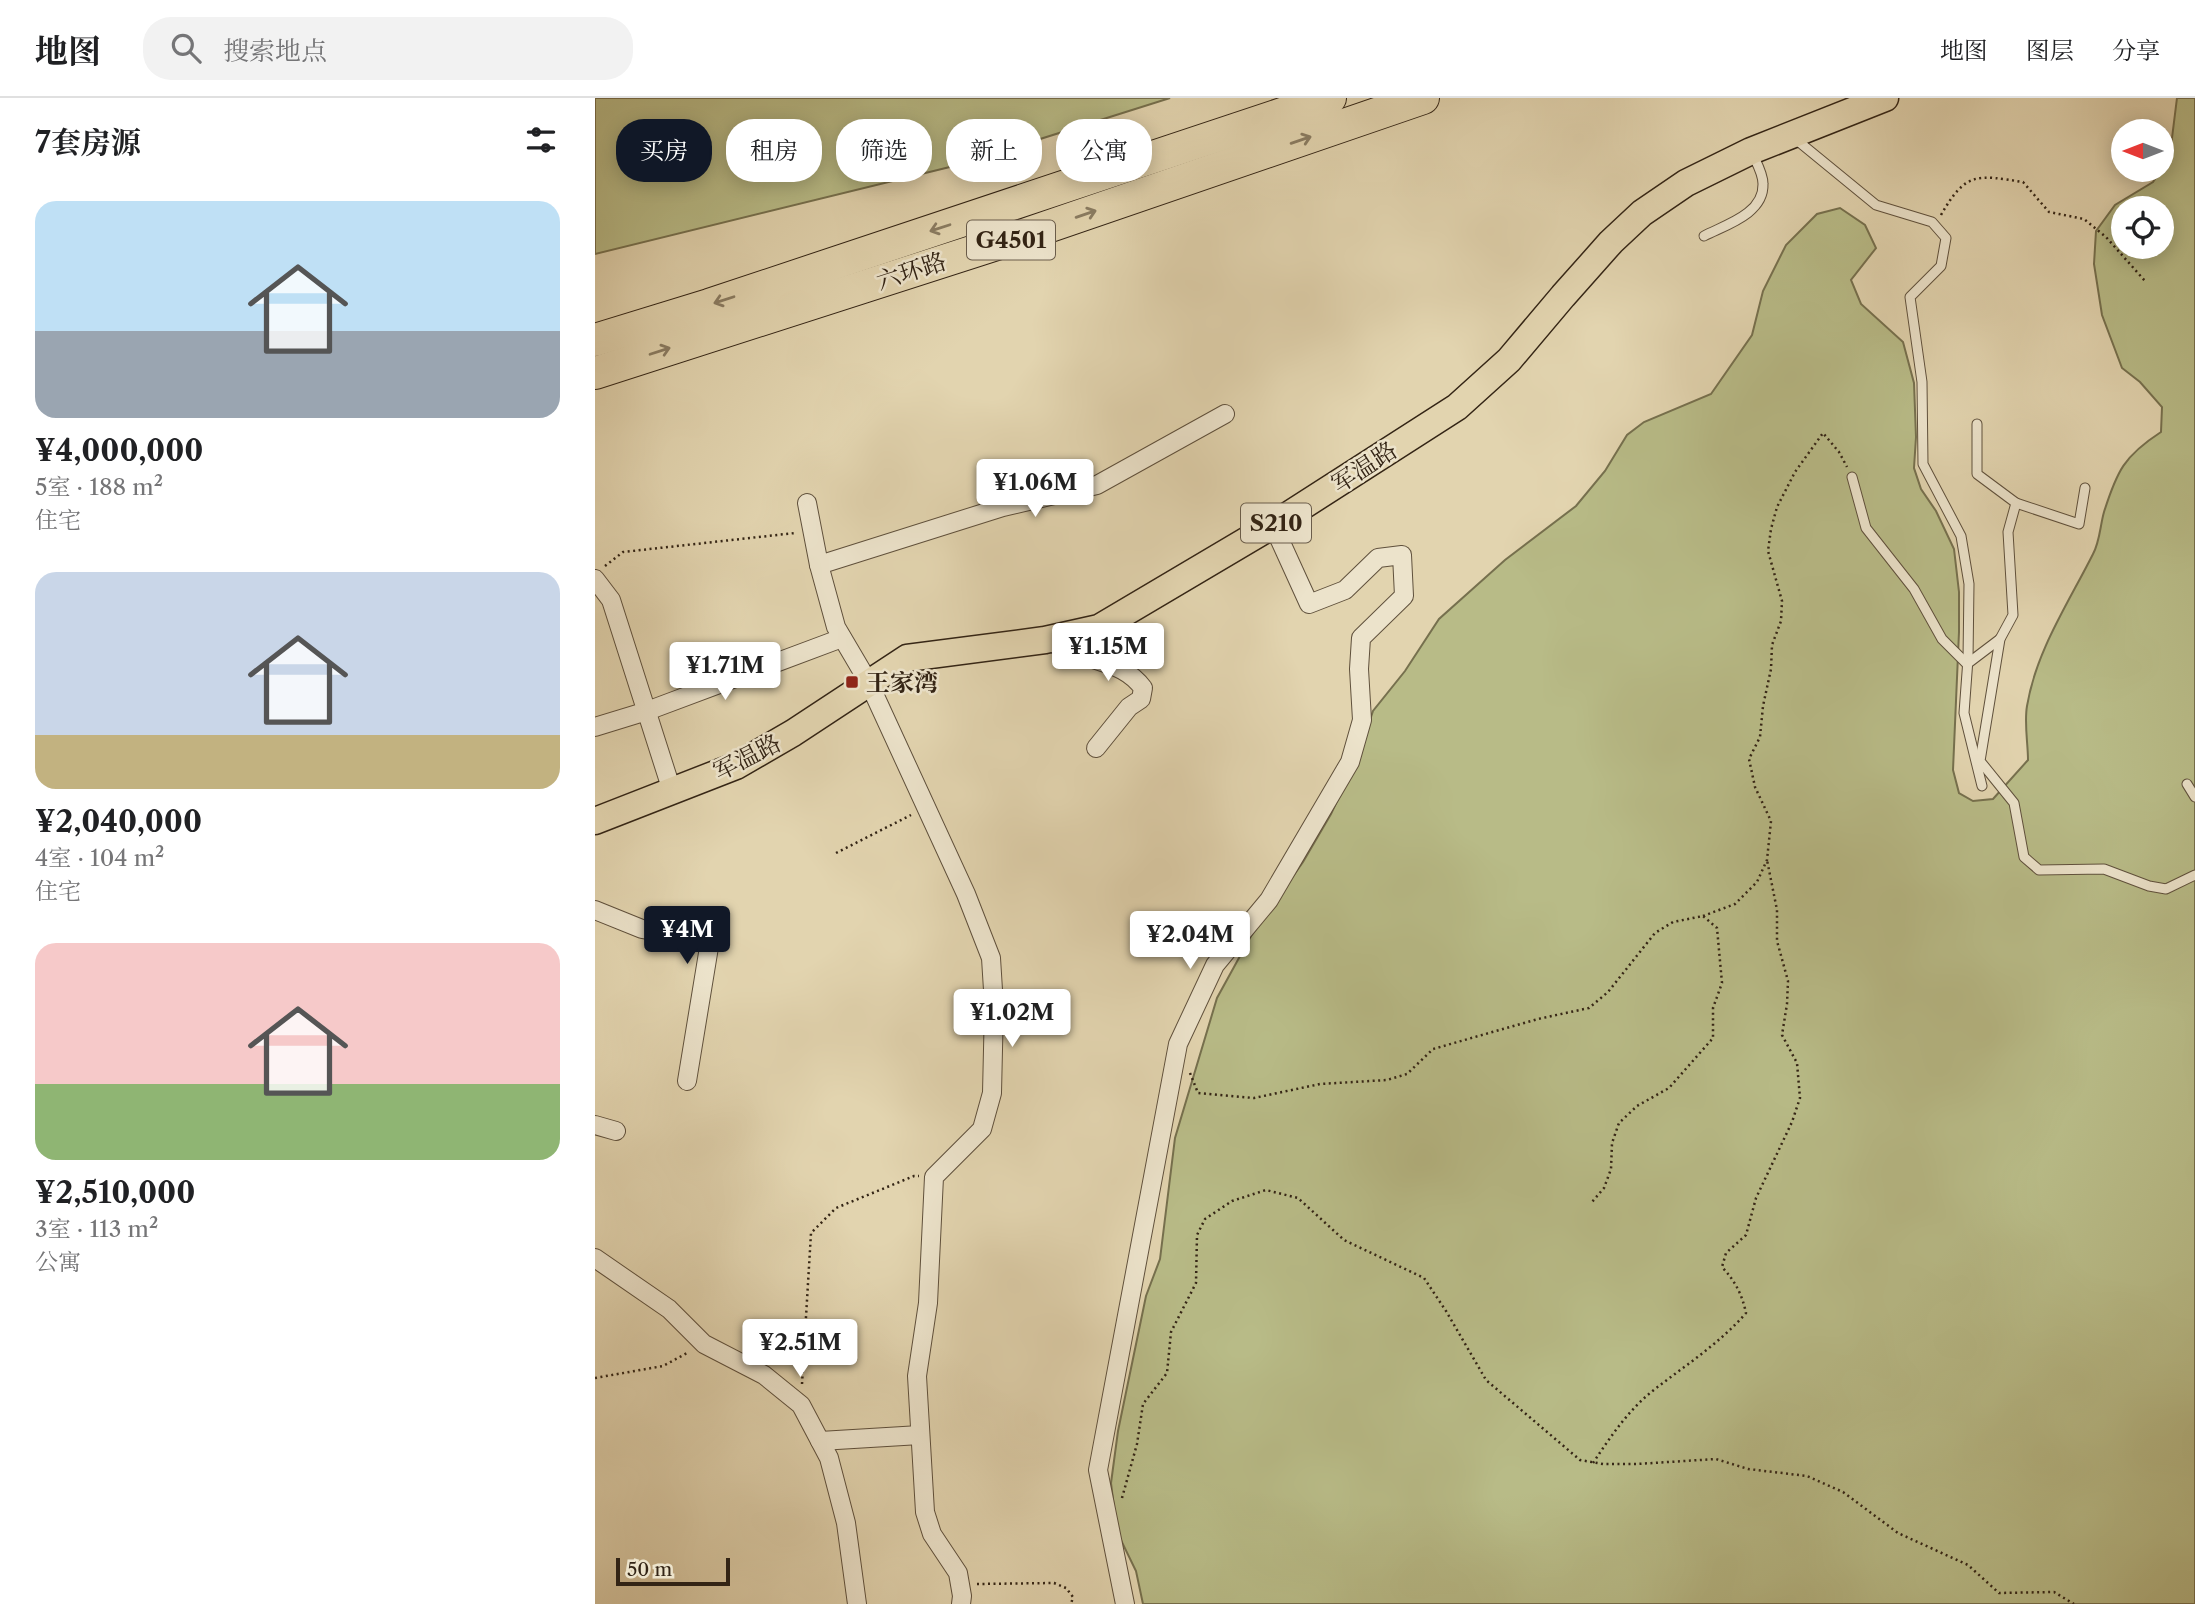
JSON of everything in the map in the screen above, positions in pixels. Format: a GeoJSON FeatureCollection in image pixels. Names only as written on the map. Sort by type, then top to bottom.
{"type":"FeatureCollection","features":[{"type":"Feature","properties":{"kind":"highway","name":"六环路"},"geometry":{"type":"LineString","coordinates":[[595,340],[1330,98]]}},
{"type":"Feature","properties":{"kind":"highway","name":"六环路"},"geometry":{"type":"LineString","coordinates":[[595,373],[1012,239],[1423,98]]}},
{"type":"Feature","properties":{"kind":"main road","name":"军温路"},"geometry":{"type":"LineString","coordinates":[[595,821],[736,766],[793,733],[907,658],[1045,640],[1100,628],[1273,525],[1457,407],[1509,360],[1611,242],[1642,214],[1686,183],[1751,151],[1885,98]]}},
{"type":"Feature","properties":{"kind":"street"},"geometry":{"type":"LineString","coordinates":[[819,565],[1003,507],[1097,485],[1225,414]]}},
{"type":"Feature","properties":{"kind":"street"},"geometry":{"type":"LineString","coordinates":[[807,503],[819,565],[836,627],[869,683],[966,894],[991,958],[994,1006],[992,1093],[982,1129],[934,1177],[928,1303],[917,1376],[925,1511],[932,1534],[958,1573],[961,1604]]}},
{"type":"Feature","properties":{"kind":"street"},"geometry":{"type":"LineString","coordinates":[[1125,1604],[1098,1470],[1178,1044],[1215,965],[1269,900],[1350,762],[1362,720],[1359,669],[1361,638],[1404,596],[1402,555],[1378,558],[1345,590],[1309,604],[1273,525]]}},
{"type":"Feature","properties":{"kind":"street"},"geometry":{"type":"LineString","coordinates":[[600,573],[672,791]]}},
{"type":"Feature","properties":{"kind":"street"},"geometry":{"type":"LineString","coordinates":[[595,727],[647,711],[842,638]]}},
{"type":"Feature","properties":{"kind":"street"},"geometry":{"type":"LineString","coordinates":[[1045,640],[1120,667],[1135,677],[1143,688],[1141,699],[1129,707],[1096,748]]}},
{"type":"Feature","properties":{"kind":"street"},"geometry":{"type":"LineString","coordinates":[[595,910],[642,929],[711,941],[687,1082]]}},
{"type":"Feature","properties":{"kind":"street"},"geometry":{"type":"LineString","coordinates":[[595,1125],[616,1131]]}},
{"type":"Feature","properties":{"kind":"street"},"geometry":{"type":"LineString","coordinates":[[595,1258],[669,1309],[704,1344],[764,1375],[801,1405],[829,1458],[846,1523],[857,1604]]}},
{"type":"Feature","properties":{"kind":"street"},"geometry":{"type":"LineString","coordinates":[[820,1441],[921,1435]]}},
{"type":"Feature","properties":{"kind":"lane"},"geometry":{"type":"LineString","coordinates":[[1792,136],[1876,205],[1932,222],[1946,238],[1941,265],[1910,298],[1922,382],[1923,464],[1961,536],[1969,584],[1964,713],[1982,786]]}},
{"type":"Feature","properties":{"kind":"lane"},"geometry":{"type":"LineString","coordinates":[[1704,236],[1751,211],[1758,202],[1763,185],[1751,151]]}},
{"type":"Feature","properties":{"kind":"lane"},"geometry":{"type":"LineString","coordinates":[[1977,424],[1977,474],[2016,503],[2079,524],[2085,488]]}},
{"type":"Feature","properties":{"kind":"lane"},"geometry":{"type":"LineString","coordinates":[[1852,477],[1866,528],[1914,589],[1942,639],[1968,664]]}},
{"type":"Feature","properties":{"kind":"lane"},"geometry":{"type":"LineString","coordinates":[[2016,503],[2008,532],[2013,615],[2000,639],[1980,761],[2014,803],[2024,857],[2039,870],[2105,869],[2149,887],[2166,889],[2195,875]]}},
{"type":"Feature","properties":{"kind":"lane"},"geometry":{"type":"LineString","coordinates":[[1968,664],[2000,639]]}},
{"type":"Feature","properties":{"kind":"lane"},"geometry":{"type":"LineString","coordinates":[[2187,784],[2195,797]]}},
{"type":"Feature","properties":{"kind":"path"},"geometry":{"type":"LineString","coordinates":[[1935,226],[1953,195],[1974,178],[1990,177],[2023,182],[2049,212],[2084,219],[2092,225],[2145,281]]}},
{"type":"Feature","properties":{"kind":"path"},"geometry":{"type":"LineString","coordinates":[[1593,1462],[1622,1420],[1746,1313],[1743,1296],[1733,1278],[1722,1267],[1726,1253],[1746,1235],[1756,1198],[1792,1122],[1800,1098],[1797,1063],[1782,1035],[1788,981],[1777,941],[1777,910],[1767,860],[1771,821],[1755,787],[1749,759],[1761,737],[1772,645],[1781,621],[1782,601],[1768,551],[1777,507],[1795,472],[1823,433],[1839,452],[1852,477]]}},
{"type":"Feature","properties":{"kind":"path"},"geometry":{"type":"LineString","coordinates":[[600,573],[622,552],[812,532]]}},
{"type":"Feature","properties":{"kind":"path"},"geometry":{"type":"LineString","coordinates":[[836,853],[926,807]]}},
{"type":"Feature","properties":{"kind":"path"},"geometry":{"type":"LineString","coordinates":[[1178,1044],[1198,1093],[1254,1098],[1319,1084],[1387,1080],[1407,1074],[1433,1049],[1538,1019],[1589,1008],[1608,992],[1655,933],[1673,922],[1703,916],[1735,904],[1757,882],[1767,860]]}},
{"type":"Feature","properties":{"kind":"path"},"geometry":{"type":"LineString","coordinates":[[1592,1202],[1604,1188],[1611,1169],[1612,1143],[1619,1123],[1637,1106],[1669,1088],[1713,1038],[1713,1008],[1722,983],[1721,955],[1717,928],[1703,916]]}},
{"type":"Feature","properties":{"kind":"path"},"geometry":{"type":"LineString","coordinates":[[801,1405],[811,1233],[836,1208],[914,1176],[934,1177]]}},
{"type":"Feature","properties":{"kind":"path"},"geometry":{"type":"LineString","coordinates":[[1110,1531],[1120,1509],[1124,1485],[1137,1444],[1143,1404],[1167,1373],[1171,1332],[1196,1283],[1197,1235],[1206,1219],[1232,1201],[1266,1190],[1298,1198],[1344,1240],[1424,1278],[1486,1380],[1580,1460],[1637,1464],[1716,1460],[1748,1469],[1807,1476],[1843,1492],[1898,1533],[1969,1564],[1999,1593],[2054,1592],[2074,1604]]}},
{"type":"Feature","properties":{"kind":"path"},"geometry":{"type":"LineString","coordinates":[[595,1378],[663,1366],[704,1344]]}},
{"type":"Feature","properties":{"kind":"path"},"geometry":{"type":"LineString","coordinates":[[960,1584],[1054,1583],[1066,1588],[1073,1597],[1071,1604]]}},
{"type":"Feature","properties":{"kind":"green space"},"geometry":{"type":"Polygon","coordinates":[[[595,98],[1170,98],[1104,119],[1056,119],[1056,134],[1042,138],[1042,119],[946,119],[946,168],[932,171],[932,119],[836,119],[836,182],[889,182],[595,254],[595,98]]]}},
{"type":"Feature","properties":{"kind":"green space"},"geometry":{"type":"Polygon","coordinates":[[[2177,98],[2195,98],[2195,1604],[1143,1604],[1136,1571],[1117,1532],[1111,1483],[1118,1431],[1146,1296],[1160,1259],[1175,1138],[1217,998],[1251,936],[1303,862],[1331,814],[1358,756],[1373,711],[1405,671],[1439,619],[1505,560],[1576,506],[1605,471],[1627,435],[1644,422],[1711,394],[1752,335],[1763,291],[1786,245],[1817,214],[1840,208],[1865,225],[1876,248],[1851,280],[1861,304],[1903,342],[1914,383],[1914,468],[1921,489],[1936,511],[1954,549],[1959,592],[1959,632],[1953,770],[1959,793],[1973,801],[1993,799],[2028,760],[2026,713],[2031,686],[2054,627],[2095,549],[2104,512],[2118,475],[2138,449],[2161,432],[2162,407],[2140,382],[2122,368],[2102,315],[2094,264],[2096,231],[2111,210],[2111,259],[2174,259],[2174,196],[2130,196],[2153,182],[2174,182],[2174,122],[2177,98]]]}},
{"type":"Feature","properties":{"kind":"place","name":"王家湾"},"geometry":{"type":"Point","coordinates":[852,682]}}]}
